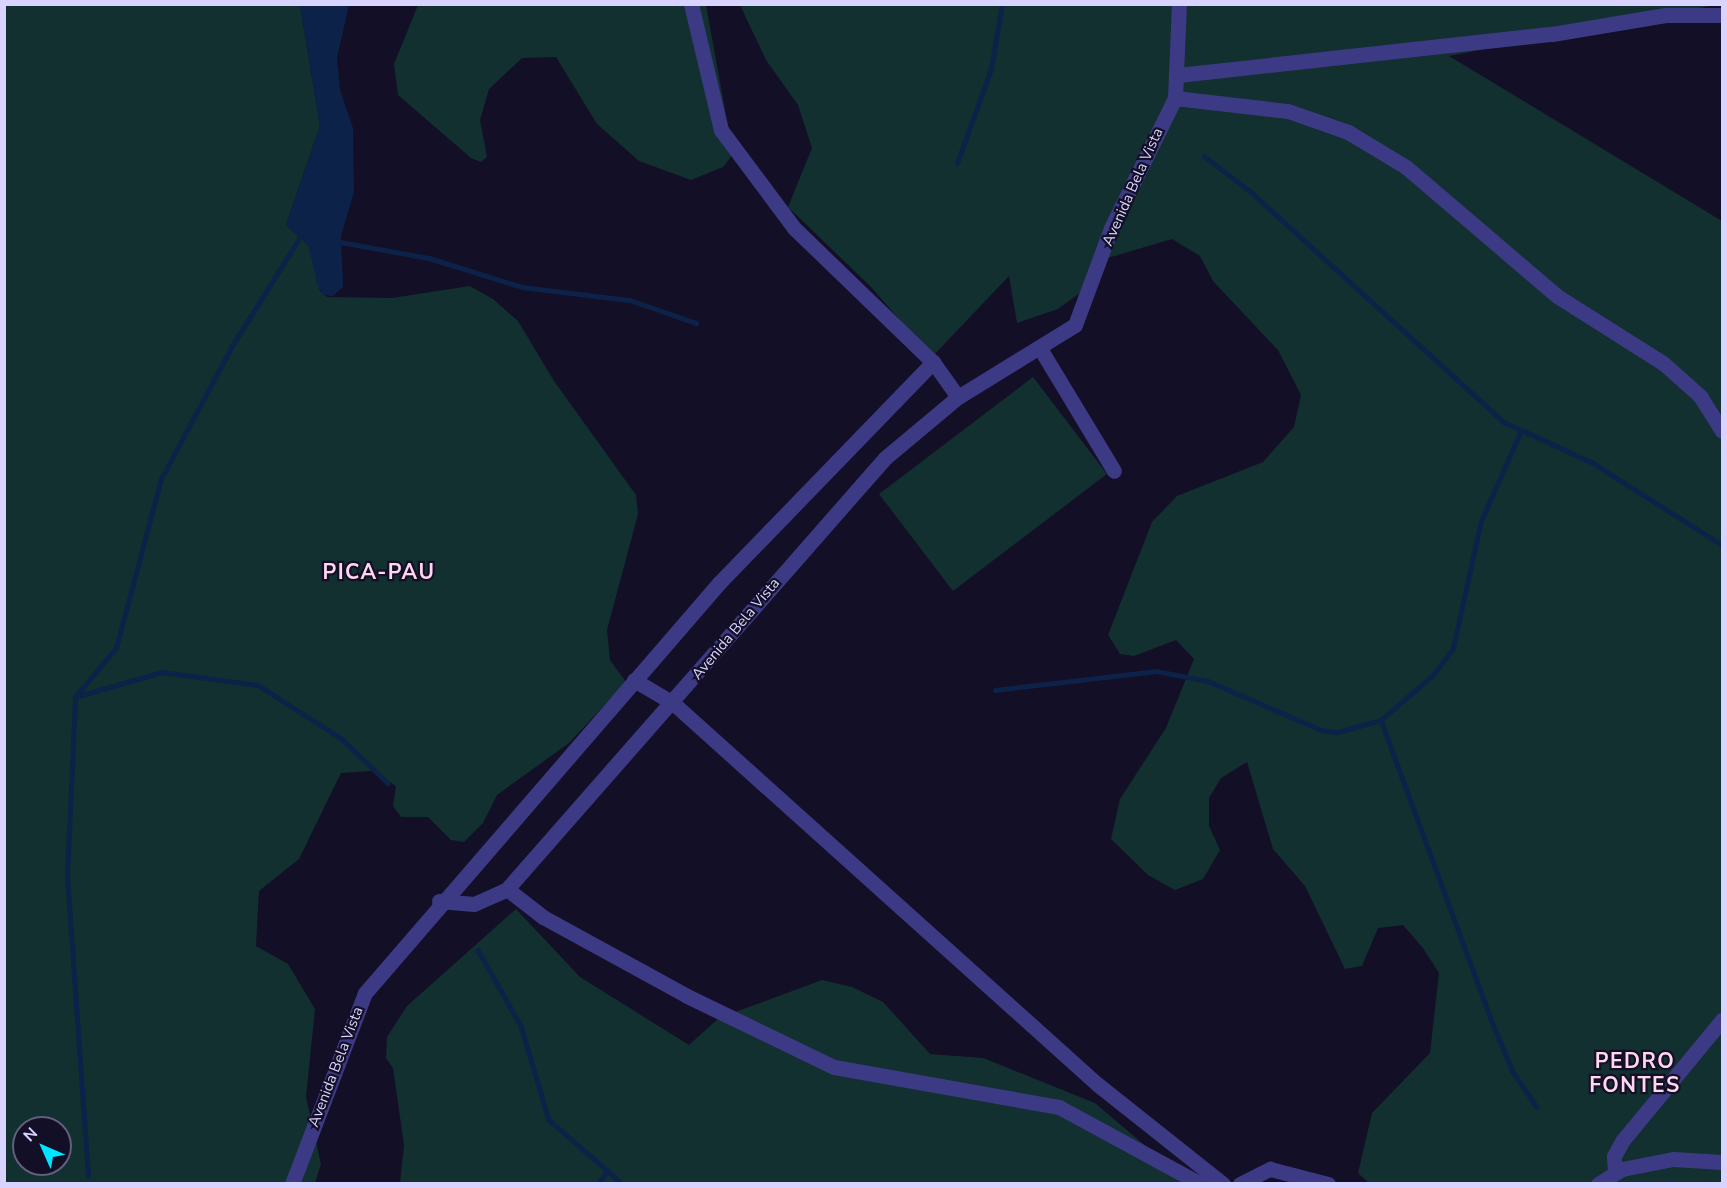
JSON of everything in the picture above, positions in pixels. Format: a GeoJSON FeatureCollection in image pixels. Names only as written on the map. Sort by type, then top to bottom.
{"type":"FeatureCollection","features":[{"type":"Feature","properties":{"kind":"street"},"geometry":{"type":"LineString","coordinates":[[691,4],[721,130],[794,228],[933,362],[958,397]]}},
{"type":"Feature","properties":{"kind":"street","name":"Avenida Bela Vista"},"geometry":{"type":"LineString","coordinates":[[439,901],[474,904],[507,889],[673,703],[862,481],[958,397],[1041,350],[1082,317],[1111,228],[1175,98],[1178,75],[1179,4]]}},
{"type":"Feature","properties":{"kind":"street"},"geometry":{"type":"LineString","coordinates":[[1178,75],[1552,34],[1665,15],[1722,15]]}},
{"type":"Feature","properties":{"kind":"street"},"geometry":{"type":"LineString","coordinates":[[1175,98],[1288,111],[1348,132],[1406,167],[1557,296],[1663,363],[1700,396],[1722,431]]}},
{"type":"Feature","properties":{"kind":"street"},"geometry":{"type":"LineString","coordinates":[[1041,350],[1114,471]]}},
{"type":"Feature","properties":{"kind":"street","name":"Avenida Bela Vista"},"geometry":{"type":"LineString","coordinates":[[292,1184],[365,993],[439,901],[719,583],[933,362]]}},
{"type":"Feature","properties":{"kind":"street"},"geometry":{"type":"LineString","coordinates":[[634,680],[673,703],[1097,1084],[1223,1184]]}},
{"type":"Feature","properties":{"kind":"street"},"geometry":{"type":"LineString","coordinates":[[507,889],[543,916],[687,996],[834,1067],[1059,1107],[1200,1184]]}},
{"type":"Feature","properties":{"kind":"street"},"geometry":{"type":"LineString","coordinates":[[1615,1172],[1614,1156],[1623,1140],[1722,1020]]}},
{"type":"Feature","properties":{"kind":"street"},"geometry":{"type":"LineString","coordinates":[[1598,1184],[1615,1172],[1680,1158],[1722,1162]]}},
{"type":"Feature","properties":{"kind":"street"},"geometry":{"type":"LineString","coordinates":[[1240,1184],[1270,1169],[1328,1184]]}},
{"type":"Feature","properties":{"kind":"green space"},"geometry":{"type":"Polygon","coordinates":[[[5,5],[300,5],[320,126],[286,225],[309,246],[320,291],[327,297],[392,298],[470,286],[493,299],[518,321],[554,381],[636,495],[638,514],[607,630],[610,660],[626,682],[569,743],[497,795],[483,823],[464,842],[451,840],[428,817],[401,817],[393,806],[396,786],[372,771],[341,773],[299,859],[259,891],[256,946],[288,964],[315,1009],[306,1097],[321,1164],[315,1183],[5,1184],[5,5]]]}},
{"type":"Feature","properties":{"kind":"green space"},"geometry":{"type":"Polygon","coordinates":[[[418,5],[706,5],[733,154],[723,167],[691,180],[639,161],[597,124],[556,57],[522,58],[489,89],[480,120],[487,157],[481,162],[471,158],[398,95],[394,64],[418,5]]]}},
{"type":"Feature","properties":{"kind":"green space"},"geometry":{"type":"Polygon","coordinates":[[[740,5],[1715,5],[1449,56],[1722,221],[1722,1183],[1370,1184],[1358,1173],[1372,1113],[1430,1053],[1439,973],[1423,948],[1403,925],[1378,928],[1362,966],[1345,969],[1305,886],[1273,849],[1247,762],[1221,778],[1209,798],[1209,826],[1220,850],[1203,879],[1175,890],[1148,875],[1111,839],[1120,799],[1166,728],[1194,659],[1176,640],[1134,656],[1120,654],[1108,635],[1152,522],[1177,496],[1263,462],[1294,427],[1301,395],[1278,350],[1213,281],[1200,256],[1172,239],[1101,260],[1081,292],[1058,309],[1017,323],[1009,276],[932,357],[871,287],[788,207],[812,148],[798,105],[766,60],[740,5]]]}},
{"type":"Feature","properties":{"kind":"green space"},"geometry":{"type":"Polygon","coordinates":[[[1033,377],[1107,474],[953,591],[879,494],[1033,377]]]}},
{"type":"Feature","properties":{"kind":"green space"},"geometry":{"type":"Polygon","coordinates":[[[516,909],[580,977],[689,1045],[719,1018],[822,980],[852,987],[883,1002],[930,1054],[983,1058],[1095,1103],[1189,1183],[400,1183],[404,1145],[393,1068],[386,1058],[387,1037],[407,1006],[516,909]]]}},
{"type":"Feature","properties":{"kind":"water"},"geometry":{"type":"Polygon","coordinates":[[[300,5],[349,5],[337,58],[340,90],[353,128],[354,192],[341,236],[343,287],[333,296],[323,295],[317,284],[309,246],[286,225],[320,126],[300,5]]]}},
{"type":"Feature","properties":{"kind":"waterway"},"geometry":{"type":"LineString","coordinates":[[957,163],[991,69],[1002,4]]}},
{"type":"Feature","properties":{"kind":"waterway"},"geometry":{"type":"LineString","coordinates":[[1204,156],[1250,191],[1504,422],[1593,463],[1722,545]]}},
{"type":"Feature","properties":{"kind":"waterway"},"geometry":{"type":"LineString","coordinates":[[88,1176],[67,876],[75,697],[116,648],[161,479],[232,346],[302,234]]}},
{"type":"Feature","properties":{"kind":"waterway"},"geometry":{"type":"LineString","coordinates":[[335,241],[429,258],[522,287],[630,300],[696,323]]}},
{"type":"Feature","properties":{"kind":"waterway"},"geometry":{"type":"LineString","coordinates":[[995,690],[1156,671],[1208,681],[1321,730],[1338,732],[1381,720],[1433,675],[1453,648],[1481,521],[1520,433]]}},
{"type":"Feature","properties":{"kind":"waterway"},"geometry":{"type":"LineString","coordinates":[[78,696],[162,672],[258,685],[341,738],[388,783]]}},
{"type":"Feature","properties":{"kind":"waterway"},"geometry":{"type":"LineString","coordinates":[[1381,720],[1493,1024],[1513,1072],[1537,1107]]}},
{"type":"Feature","properties":{"kind":"waterway"},"geometry":{"type":"LineString","coordinates":[[478,950],[521,1026],[549,1120],[623,1184]]}},
{"type":"Feature","properties":{"kind":"waterway"},"geometry":{"type":"LineString","coordinates":[[598,1184],[607,1171]]}},
{"type":"Feature","properties":{"kind":"district","name":"PICA-PAU"},"geometry":{"type":"Point","coordinates":[379,572]}},
{"type":"Feature","properties":{"kind":"district","name":"PEDRO FONTES"},"geometry":{"type":"Point","coordinates":[1635,1073]}}]}
